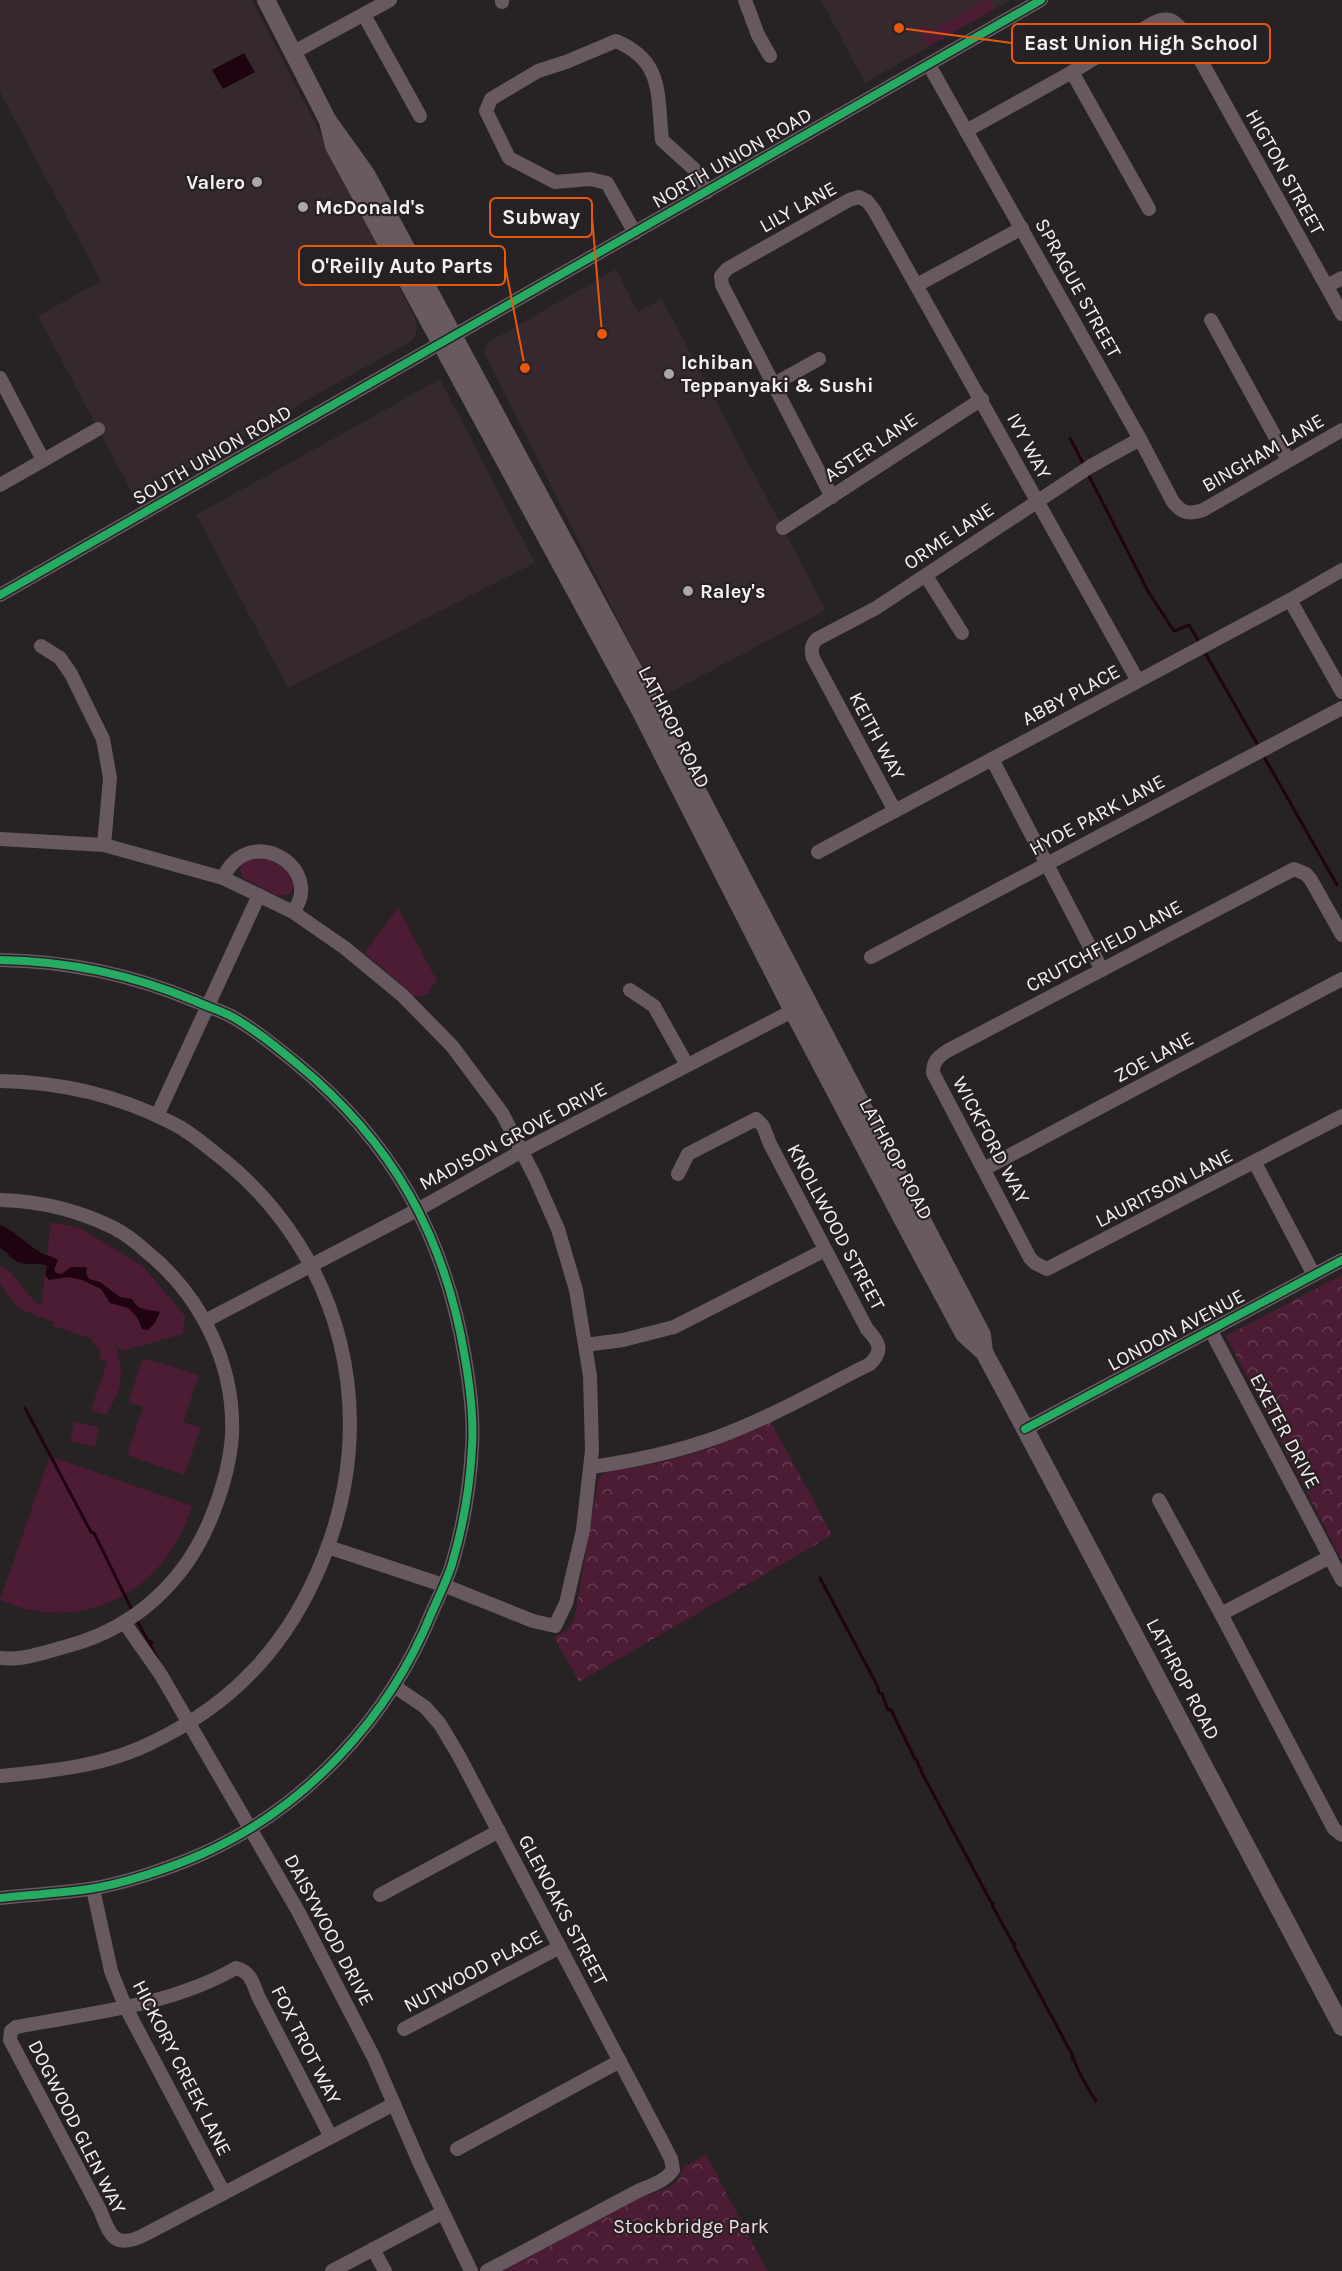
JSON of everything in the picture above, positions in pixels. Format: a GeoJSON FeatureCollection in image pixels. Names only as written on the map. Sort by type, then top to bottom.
{"type":"FeatureCollection","features":[{"type":"Feature","properties":{"kind":"main road","name":"LATHROP ROAD"},"geometry":{"type":"LineString","coordinates":[[266,0],[328,120],[366,174],[447,340],[642,700],[801,1007],[982,1335],[984,1352],[1342,2027]]}},
{"type":"Feature","properties":{"kind":"street"},"geometry":{"type":"LineString","coordinates":[[294,52],[390,0]]}},
{"type":"Feature","properties":{"kind":"street"},"geometry":{"type":"LineString","coordinates":[[746,0],[758,34],[770,56]]}},
{"type":"Feature","properties":{"kind":"street","name":"NORTH UNION ROAD"},"geometry":{"type":"LineString","coordinates":[[447,340],[1041,0]]}},
{"type":"Feature","properties":{"kind":"street"},"geometry":{"type":"LineString","coordinates":[[364,15],[420,116]]}},
{"type":"Feature","properties":{"kind":"street","name":"HIGTON STREET"},"geometry":{"type":"LineString","coordinates":[[1072,72],[1163,18],[1177,23],[1195,50],[1342,314]]}},
{"type":"Feature","properties":{"kind":"street"},"geometry":{"type":"LineString","coordinates":[[635,233],[607,183],[590,179],[555,182],[509,158],[486,111],[491,99],[538,71],[616,41],[632,48],[648,63],[654,74],[662,140],[694,169],[707,192]]}},
{"type":"Feature","properties":{"kind":"street","name":"SPRAGUE STREET"},"geometry":{"type":"LineString","coordinates":[[929,65],[1140,439],[1173,502],[1180,511],[1189,514],[1203,510]]}},
{"type":"Feature","properties":{"kind":"street"},"geometry":{"type":"LineString","coordinates":[[966,131],[1072,72],[1149,209]]}},
{"type":"Feature","properties":{"kind":"street","name":"LILY LANE"},"geometry":{"type":"LineString","coordinates":[[774,384],[722,285],[721,276],[727,269],[849,200],[859,197],[867,201],[885,229]]}},
{"type":"Feature","properties":{"kind":"street"},"geometry":{"type":"LineString","coordinates":[[917,285],[1022,228]]}},
{"type":"Feature","properties":{"kind":"street","name":"IVY WAY"},"geometry":{"type":"LineString","coordinates":[[885,229],[1138,681]]}},
{"type":"Feature","properties":{"kind":"street"},"geometry":{"type":"LineString","coordinates":[[1327,286],[1342,278]]}},
{"type":"Feature","properties":{"kind":"street"},"geometry":{"type":"LineString","coordinates":[[1211,320],[1288,460]]}},
{"type":"Feature","properties":{"kind":"street","name":"SOUTH UNION ROAD"},"geometry":{"type":"LineString","coordinates":[[0,595],[447,340]]}},
{"type":"Feature","properties":{"kind":"street"},"geometry":{"type":"LineString","coordinates":[[819,359],[774,384],[832,497]]}},
{"type":"Feature","properties":{"kind":"street"},"geometry":{"type":"LineString","coordinates":[[0,378],[43,460]]}},
{"type":"Feature","properties":{"kind":"street","name":"ASTER LANE"},"geometry":{"type":"LineString","coordinates":[[783,528],[982,399]]}},
{"type":"Feature","properties":{"kind":"street"},"geometry":{"type":"LineString","coordinates":[[0,485],[99,429]]}},
{"type":"Feature","properties":{"kind":"street","name":"BINGHAM LANE"},"geometry":{"type":"LineString","coordinates":[[1203,510],[1342,430]]}},
{"type":"Feature","properties":{"kind":"street","name":"ORME LANE"},"geometry":{"type":"LineString","coordinates":[[825,680],[811,650],[817,639],[876,608],[1091,466],[1140,439]]}},
{"type":"Feature","properties":{"kind":"street","name":"ABBY PLACE"},"geometry":{"type":"LineString","coordinates":[[818,852],[1342,570]]}},
{"type":"Feature","properties":{"kind":"street"},"geometry":{"type":"LineString","coordinates":[[926,576],[962,633]]}},
{"type":"Feature","properties":{"kind":"street"},"geometry":{"type":"LineString","coordinates":[[1290,600],[1342,692]]}},
{"type":"Feature","properties":{"kind":"street"},"geometry":{"type":"LineString","coordinates":[[41,646],[60,658],[71,674],[104,739],[110,778],[104,845]]}},
{"type":"Feature","properties":{"kind":"street","name":"KEITH WAY"},"geometry":{"type":"LineString","coordinates":[[825,680],[895,811]]}},
{"type":"Feature","properties":{"kind":"street","name":"HYDE PARK LANE"},"geometry":{"type":"LineString","coordinates":[[871,957],[1342,708]]}},
{"type":"Feature","properties":{"kind":"street"},"geometry":{"type":"LineString","coordinates":[[992,759],[1102,970]]}},
{"type":"Feature","properties":{"kind":"street"},"geometry":{"type":"LineString","coordinates":[[0,839],[104,845],[223,878],[293,912],[345,948],[402,995],[452,1046],[502,1113],[522,1151],[558,1229],[576,1290],[590,1377],[592,1450],[583,1530],[566,1603],[555,1626],[533,1622],[443,1585],[328,1547]]}},
{"type":"Feature","properties":{"kind":"street"},"geometry":{"type":"LineString","coordinates":[[223,878],[228,866],[241,855],[260,851],[274,854],[290,864],[298,875],[301,899],[293,912]]}},
{"type":"Feature","properties":{"kind":"street","name":"CRUTCHFIELD LANE"},"geometry":{"type":"LineString","coordinates":[[933,1065],[937,1058],[947,1050],[1281,875],[1298,870],[1306,874],[1342,935]]}},
{"type":"Feature","properties":{"kind":"street"},"geometry":{"type":"LineString","coordinates":[[157,1116],[259,895]]}},
{"type":"Feature","properties":{"kind":"street"},"geometry":{"type":"LineString","coordinates":[[0,960],[72,964],[167,990],[207,1006],[229,1016],[274,1045],[321,1084],[361,1124],[400,1177],[419,1209],[445,1269],[456,1307],[470,1388],[472,1445],[465,1509],[451,1565],[418,1646],[394,1686],[363,1730],[329,1768],[291,1802],[203,1853],[156,1871],[93,1889],[0,1898]]}},
{"type":"Feature","properties":{"kind":"street","name":"ZOE LANE"},"geometry":{"type":"LineString","coordinates":[[984,1169],[1342,979]]}},
{"type":"Feature","properties":{"kind":"street"},"geometry":{"type":"LineString","coordinates":[[630,990],[654,1006],[687,1065]]}},
{"type":"Feature","properties":{"kind":"street","name":"MADISON GROVE DRIVE"},"geometry":{"type":"LineString","coordinates":[[205,1321],[419,1209],[522,1151],[801,1007]]}},
{"type":"Feature","properties":{"kind":"street","name":"WICKFORD WAY"},"geometry":{"type":"LineString","coordinates":[[933,1065],[933,1073],[938,1085],[1017,1233]]}},
{"type":"Feature","properties":{"kind":"street"},"geometry":{"type":"LineString","coordinates":[[0,1081],[55,1084],[73,1088],[102,1096],[172,1122],[240,1174],[269,1202],[298,1242],[331,1310],[340,1342],[350,1400],[351,1440],[346,1487],[336,1528],[310,1592],[269,1654],[244,1682],[218,1705],[153,1743],[109,1759],[70,1769],[0,1776]]}},
{"type":"Feature","properties":{"kind":"street","name":"LAURITSON LANE"},"geometry":{"type":"LineString","coordinates":[[1017,1233],[1030,1258],[1047,1269],[1342,1116]]}},
{"type":"Feature","properties":{"kind":"street","name":"KNOLLWOOD STREET"},"geometry":{"type":"LineString","coordinates":[[591,1467],[628,1462],[686,1448],[739,1429],[870,1364],[880,1353],[880,1346],[867,1329],[770,1144],[763,1126],[756,1119],[688,1155],[678,1174]]}},
{"type":"Feature","properties":{"kind":"street"},"geometry":{"type":"LineString","coordinates":[[1255,1163],[1314,1275]]}},
{"type":"Feature","properties":{"kind":"street"},"geometry":{"type":"LineString","coordinates":[[0,1200],[38,1202],[59,1207],[116,1228],[160,1262],[178,1280],[197,1305],[221,1359],[231,1411],[232,1434],[222,1491],[203,1538],[176,1579],[146,1609],[103,1634],[81,1642],[8,1659],[0,1658]]}},
{"type":"Feature","properties":{"kind":"street"},"geometry":{"type":"LineString","coordinates":[[585,1345],[623,1340],[674,1327],[825,1250]]}},
{"type":"Feature","properties":{"kind":"street","name":"LONDON AVENUE"},"geometry":{"type":"LineString","coordinates":[[1025,1429],[1342,1260]]}},
{"type":"Feature","properties":{"kind":"street","name":"EXETER DRIVE"},"geometry":{"type":"LineString","coordinates":[[1211,1331],[1342,1580]]}},
{"type":"Feature","properties":{"kind":"street"},"geometry":{"type":"LineString","coordinates":[[1159,1500],[1334,1829],[1342,1835]]}},
{"type":"Feature","properties":{"kind":"street"},"geometry":{"type":"LineString","coordinates":[[1221,1614],[1330,1557]]}},
{"type":"Feature","properties":{"kind":"street","name":"DAISYWOOD DRIVE"},"geometry":{"type":"LineString","coordinates":[[124,1622],[161,1675],[298,1911],[374,2058],[442,2213],[471,2271]]}},
{"type":"Feature","properties":{"kind":"street","name":"GLENOAKS STREET"},"geometry":{"type":"LineString","coordinates":[[394,1686],[425,1707],[440,1724],[499,1831],[665,2147],[673,2170],[661,2181],[487,2271]]}},
{"type":"Feature","properties":{"kind":"street"},"geometry":{"type":"LineString","coordinates":[[380,1895],[499,1831]]}},
{"type":"Feature","properties":{"kind":"street","name":"HICKORY CREEK LANE"},"geometry":{"type":"LineString","coordinates":[[93,1889],[111,1971],[125,2006],[224,2193]]}},
{"type":"Feature","properties":{"kind":"street","name":"NUTWOOD PLACE"},"geometry":{"type":"LineString","coordinates":[[404,2030],[560,1947]]}},
{"type":"Feature","properties":{"kind":"street","name":"FOX TROT WAY"},"geometry":{"type":"LineString","coordinates":[[125,2006],[151,2002],[205,1985],[236,1968],[245,1971],[252,1979],[258,1996],[330,2137]]}},
{"type":"Feature","properties":{"kind":"street","name":"DOGWOOD GLEN WAY"},"geometry":{"type":"LineString","coordinates":[[125,2006],[16,2027],[11,2031],[10,2040],[114,2239],[121,2242],[131,2241],[224,2193]]}},
{"type":"Feature","properties":{"kind":"street"},"geometry":{"type":"LineString","coordinates":[[457,2149],[620,2061]]}},
{"type":"Feature","properties":{"kind":"street"},"geometry":{"type":"LineString","coordinates":[[224,2193],[394,2104]]}},
{"type":"Feature","properties":{"kind":"street"},"geometry":{"type":"LineString","coordinates":[[332,2271],[442,2213]]}},
{"type":"Feature","properties":{"kind":"street"},"geometry":{"type":"LineString","coordinates":[[373,2249],[385,2271]]}},
{"type":"Feature","properties":{"kind":"shaded area"},"geometry":{"type":"Polygon","coordinates":[[[0,0],[252,0],[415,318],[417,327],[411,341],[135,498],[38,316],[101,281],[0,92],[0,0]]]}},
{"type":"Feature","properties":{"kind":"shaded area"},"geometry":{"type":"Polygon","coordinates":[[[821,0],[1010,0],[865,83],[821,0]]]}},
{"type":"Feature","properties":{"kind":"shaded area"},"geometry":{"type":"Polygon","coordinates":[[[244,53],[255,72],[223,89],[212,70],[244,53]]]}},
{"type":"Feature","properties":{"kind":"shaded area"},"geometry":{"type":"Polygon","coordinates":[[[616,269],[638,312],[662,299],[826,610],[658,699],[484,352],[487,343],[616,269]]]}},
{"type":"Feature","properties":{"kind":"shaded area"},"geometry":{"type":"Polygon","coordinates":[[[440,379],[535,563],[288,688],[196,515],[440,379]]]}},
{"type":"Feature","properties":{"kind":"shaded area"},"geometry":{"type":"Polygon","coordinates":[[[0,1225],[40,1252],[58,1260],[54,1270],[56,1273],[62,1274],[71,1267],[87,1267],[86,1273],[89,1279],[100,1282],[120,1297],[132,1299],[141,1308],[160,1312],[155,1323],[148,1330],[142,1329],[137,1317],[128,1308],[110,1303],[101,1289],[69,1277],[49,1280],[45,1275],[47,1266],[18,1262],[0,1248],[0,1225]]]}},
{"type":"Feature","properties":{"kind":"green space"},"geometry":{"type":"Polygon","coordinates":[[[985,0],[990,0],[995,9],[928,47],[918,30],[926,24],[931,31],[985,0]]]}},
{"type":"Feature","properties":{"kind":"green space"},"geometry":{"type":"Polygon","coordinates":[[[260,857],[286,870],[293,880],[290,894],[279,896],[243,878],[240,869],[244,861],[260,857]]]}},
{"type":"Feature","properties":{"kind":"green space"},"geometry":{"type":"Polygon","coordinates":[[[398,908],[437,981],[429,993],[420,997],[410,995],[406,988],[364,953],[398,908]]]}},
{"type":"Feature","properties":{"kind":"green space"},"geometry":{"type":"Polygon","coordinates":[[[51,1222],[80,1228],[144,1267],[185,1316],[183,1334],[122,1351],[115,1344],[121,1373],[119,1389],[106,1415],[91,1410],[107,1362],[99,1359],[100,1350],[92,1342],[93,1339],[53,1326],[54,1322],[19,1309],[0,1284],[0,1265],[12,1274],[41,1306],[51,1222]]]}},
{"type":"Feature","properties":{"kind":"green space"},"geometry":{"type":"Polygon","coordinates":[[[1342,1275],[1342,1560],[1226,1336],[1342,1275]]]}},
{"type":"Feature","properties":{"kind":"green space"},"geometry":{"type":"Polygon","coordinates":[[[143,1358],[199,1375],[183,1422],[201,1428],[184,1475],[130,1456],[128,1452],[143,1407],[130,1403],[129,1400],[143,1358]]]}},
{"type":"Feature","properties":{"kind":"green space"},"geometry":{"type":"Polygon","coordinates":[[[74,1422],[99,1427],[95,1447],[70,1441],[74,1422]]]}},
{"type":"Feature","properties":{"kind":"green space"},"geometry":{"type":"Polygon","coordinates":[[[771,1422],[832,1535],[579,1682],[554,1637],[568,1630],[574,1620],[599,1477],[614,1470],[660,1463],[692,1454],[724,1443],[771,1422]]]}},
{"type":"Feature","properties":{"kind":"green space"},"geometry":{"type":"Polygon","coordinates":[[[50,1456],[192,1506],[180,1536],[163,1561],[142,1582],[118,1598],[91,1609],[62,1613],[31,1610],[0,1600],[50,1456]]]}},
{"type":"Feature","properties":{"kind":"green space","name":"Stockbridge Park"},"geometry":{"type":"Polygon","coordinates":[[[706,2154],[767,2271],[503,2271],[640,2198],[669,2188],[678,2181],[683,2168],[706,2154]]]}},
{"type":"Feature","properties":{"kind":"waterway"},"geometry":{"type":"LineString","coordinates":[[1070,438],[1084,465]]}},
{"type":"Feature","properties":{"kind":"waterway"},"geometry":{"type":"LineString","coordinates":[[1088,474],[1149,593],[1174,631],[1189,625],[1199,642]]}},
{"type":"Feature","properties":{"kind":"waterway"},"geometry":{"type":"LineString","coordinates":[[1204,651],[1259,747]]}},
{"type":"Feature","properties":{"kind":"waterway"},"geometry":{"type":"LineString","coordinates":[[1263,755],[1337,885]]}},
{"type":"Feature","properties":{"kind":"waterway"},"geometry":{"type":"LineString","coordinates":[[25,1408],[91,1532],[94,1533],[132,1610]]}},
{"type":"Feature","properties":{"kind":"waterway"},"geometry":{"type":"LineString","coordinates":[[820,1578],[1096,2101]]}},
{"type":"Feature","properties":{"kind":"waterway"},"geometry":{"type":"LineString","coordinates":[[136,1619],[148,1641],[152,1642],[150,1645],[157,1658]]}},
{"type":"Feature","properties":{"kind":"cycle path"},"geometry":{"type":"LineString","coordinates":[[0,595],[1041,0]]}},
{"type":"Feature","properties":{"kind":"cycle path"},"geometry":{"type":"LineString","coordinates":[[0,960],[75,966],[123,976],[195,1001],[229,1015],[255,1031],[330,1093],[360,1125],[386,1158],[409,1194],[428,1232],[444,1271],[456,1313],[472,1413],[470,1477],[452,1564],[414,1651],[393,1688],[368,1723],[340,1755],[310,1785],[276,1811],[202,1854],[146,1875],[102,1887],[0,1898]]}},
{"type":"Feature","properties":{"kind":"cycle path"},"geometry":{"type":"LineString","coordinates":[[1025,1429],[1342,1260]]}},
{"type":"Feature","properties":{"kind":"place","name":"East Union High School"},"geometry":{"type":"Point","coordinates":[899,28]}},
{"type":"Feature","properties":{"kind":"place","name":"Valero"},"geometry":{"type":"Point","coordinates":[257,182]}},
{"type":"Feature","properties":{"kind":"place","name":"McDonald's"},"geometry":{"type":"Point","coordinates":[303,207]}},
{"type":"Feature","properties":{"kind":"place","name":"Subway"},"geometry":{"type":"Point","coordinates":[602,334]}},
{"type":"Feature","properties":{"kind":"place","name":"O'Reilly Auto Parts"},"geometry":{"type":"Point","coordinates":[525,368]}},
{"type":"Feature","properties":{"kind":"place","name":"Ichiban Teppanyaki & Sushi"},"geometry":{"type":"Point","coordinates":[669,374]}},
{"type":"Feature","properties":{"kind":"place","name":"Raley's"},"geometry":{"type":"Point","coordinates":[688,591]}}]}
